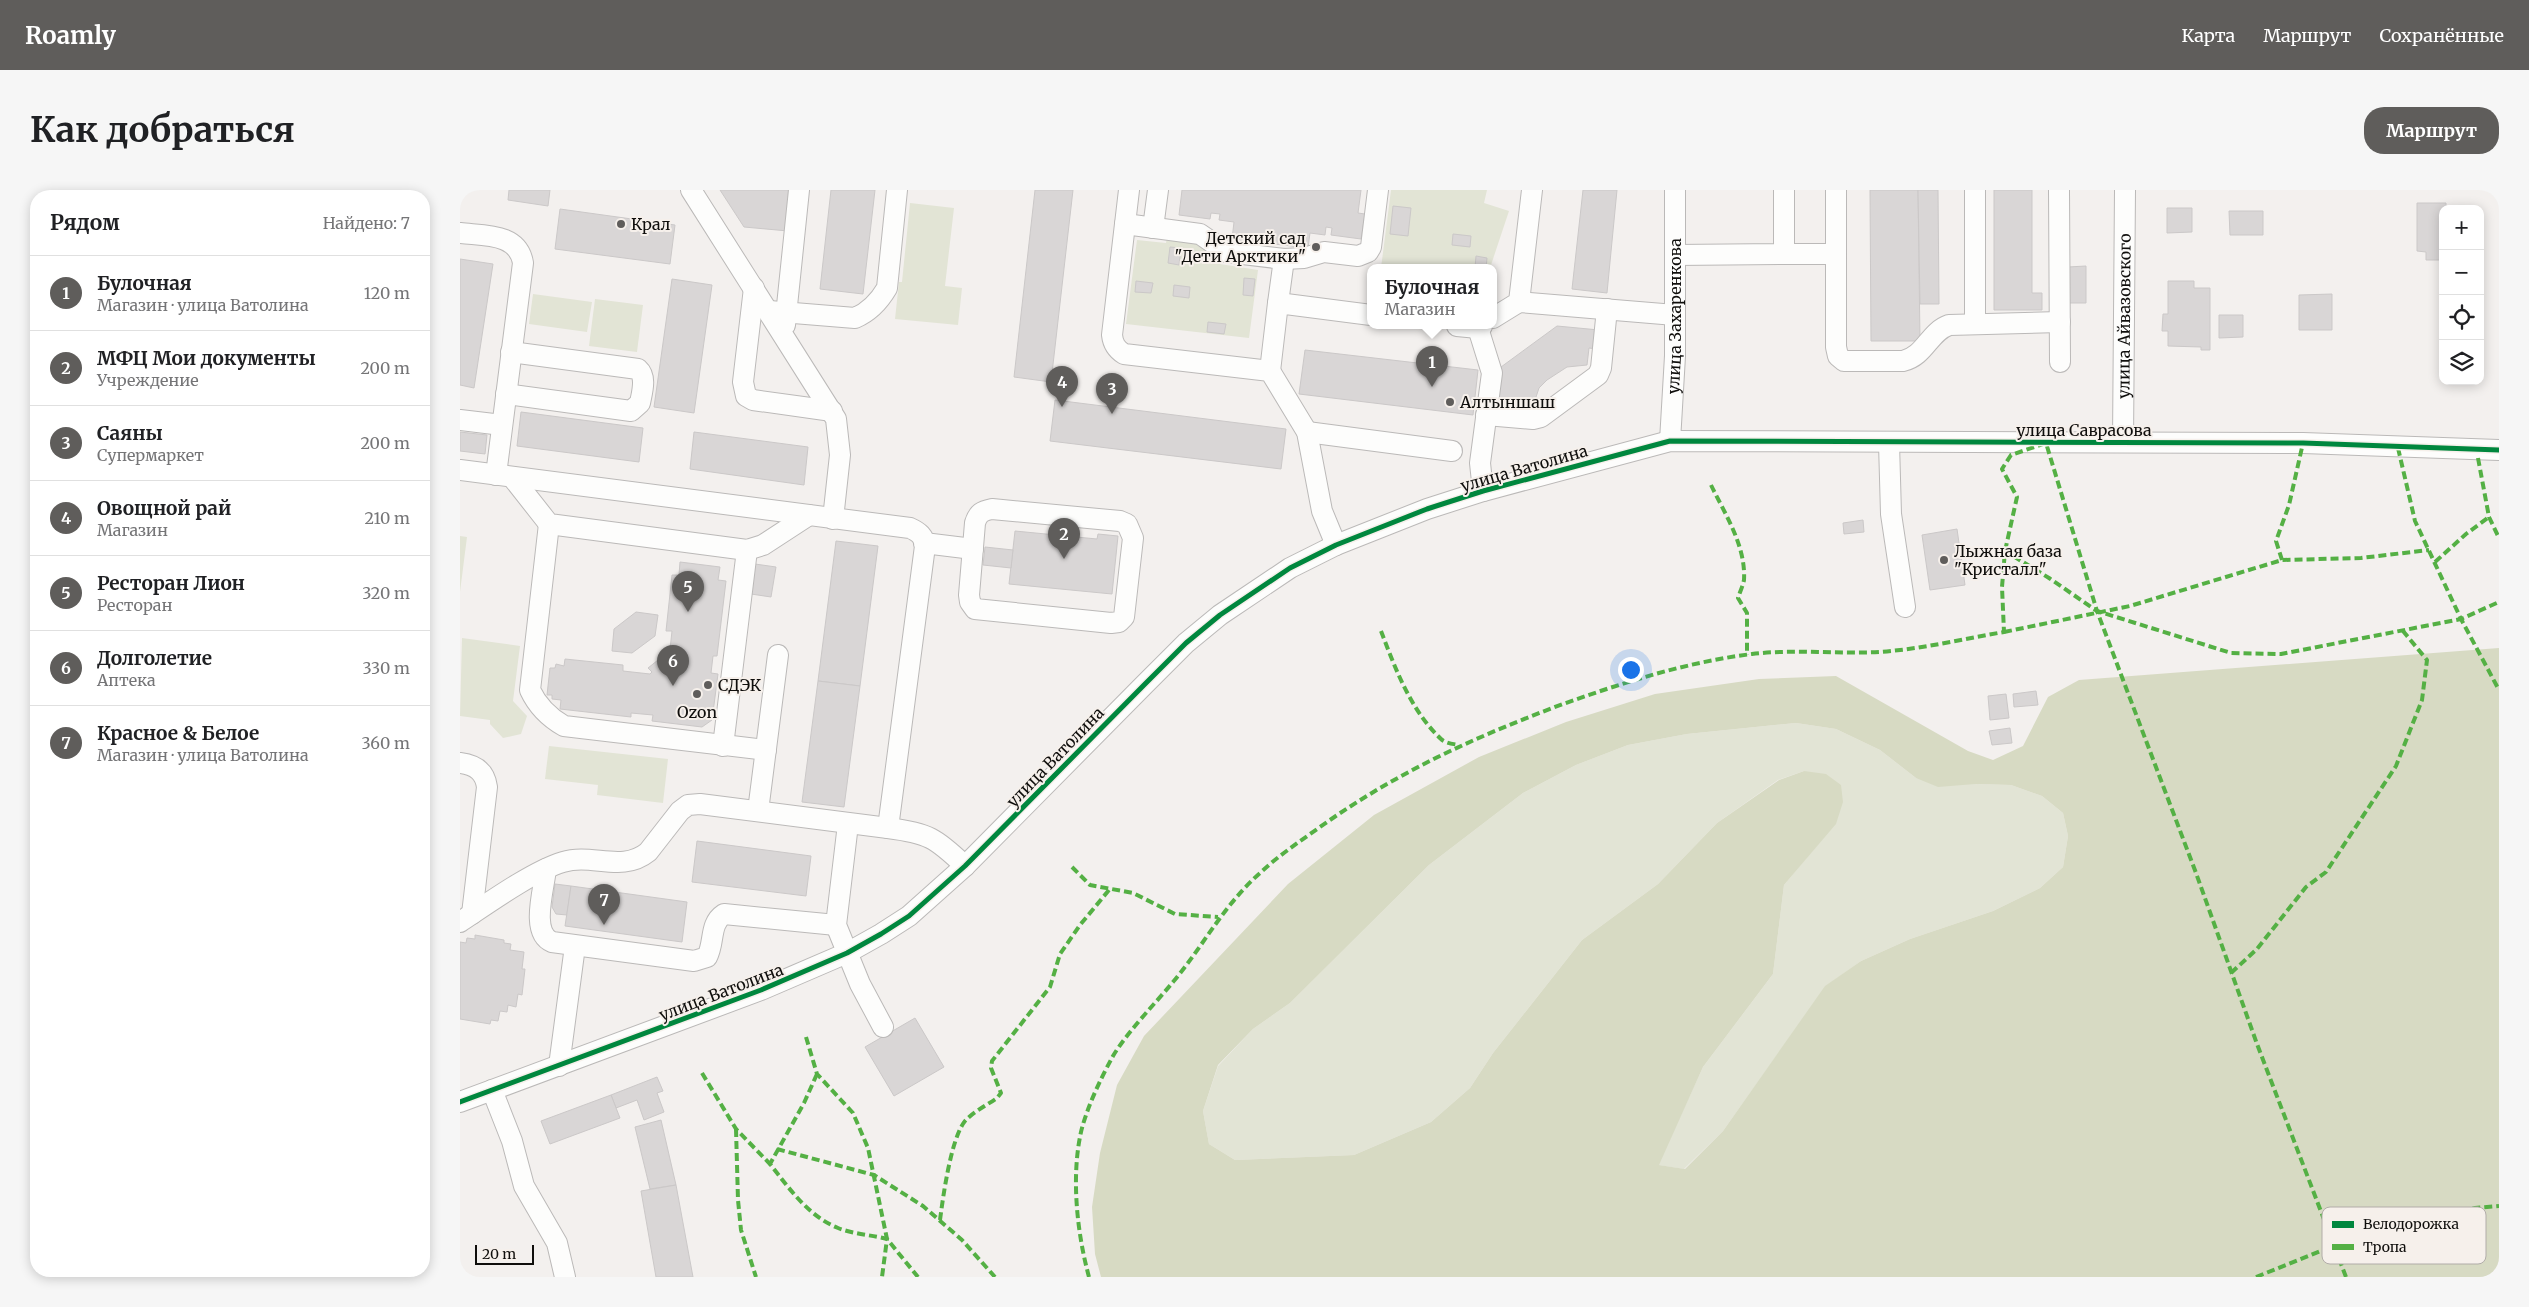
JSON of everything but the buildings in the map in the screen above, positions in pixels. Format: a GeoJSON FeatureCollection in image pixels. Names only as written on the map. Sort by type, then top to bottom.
{"type":"FeatureCollection","features":[{"type":"Feature","properties":{"kind":"street"},"geometry":{"type":"LineString","coordinates":[[691,190],[754,288],[777,312],[784,335],[832,411],[840,442],[833,518]]}},
{"type":"Feature","properties":{"kind":"street"},"geometry":{"type":"LineString","coordinates":[[777,312],[799,190]]}},
{"type":"Feature","properties":{"kind":"street"},"geometry":{"type":"LineString","coordinates":[[777,312],[855,318],[863,315],[881,298],[887,288],[897,190]]}},
{"type":"Feature","properties":{"kind":"street"},"geometry":{"type":"LineString","coordinates":[[1129,190],[1112,335],[1118,350],[1124,354],[1270,371]]}},
{"type":"Feature","properties":{"kind":"street"},"geometry":{"type":"LineString","coordinates":[[1153,228],[1158,190]]}},
{"type":"Feature","properties":{"kind":"street"},"geometry":{"type":"LineString","coordinates":[[1125,224],[1200,234],[1226,252],[1284,259],[1304,258],[1324,252],[1358,256],[1368,252],[1378,190]]}},
{"type":"Feature","properties":{"kind":"street"},"geometry":{"type":"LineString","coordinates":[[1520,302],[1532,190]]}},
{"type":"Feature","properties":{"kind":"street","name":"улица Захаренкова"},"geometry":{"type":"LineString","coordinates":[[1670,441],[1675,315],[1675,190]]}},
{"type":"Feature","properties":{"kind":"street"},"geometry":{"type":"LineString","coordinates":[[1784,190],[1784,254]]}},
{"type":"Feature","properties":{"kind":"street"},"geometry":{"type":"LineString","coordinates":[[1836,190],[1836,347],[1838,356],[1844,361],[1903,361],[1912,359],[1941,328],[1949,325],[2060,322]]}},
{"type":"Feature","properties":{"kind":"street"},"geometry":{"type":"LineString","coordinates":[[1975,190],[1975,323]]}},
{"type":"Feature","properties":{"kind":"street"},"geometry":{"type":"LineString","coordinates":[[2059,190],[2060,362]]}},
{"type":"Feature","properties":{"kind":"street","name":"улица Айвазовского"},"geometry":{"type":"LineString","coordinates":[[2123,442],[2125,190]]}},
{"type":"Feature","properties":{"kind":"street"},"geometry":{"type":"LineString","coordinates":[[460,233],[501,239],[513,243],[521,252],[523,263],[502,425],[504,476],[549,524],[747,550],[763,545],[809,515]]}},
{"type":"Feature","properties":{"kind":"street"},"geometry":{"type":"LineString","coordinates":[[1675,255],[1836,254]]}},
{"type":"Feature","properties":{"kind":"street"},"geometry":{"type":"LineString","coordinates":[[1284,259],[1270,371],[1307,432],[1322,510],[1336,545]]}},
{"type":"Feature","properties":{"kind":"street"},"geometry":{"type":"LineString","coordinates":[[754,288],[743,382],[746,396],[753,400],[832,411]]}},
{"type":"Feature","properties":{"kind":"street"},"geometry":{"type":"LineString","coordinates":[[1497,316],[1520,302],[1675,315]]}},
{"type":"Feature","properties":{"kind":"street"},"geometry":{"type":"LineString","coordinates":[[1278,303],[1367,314]]}},
{"type":"Feature","properties":{"kind":"street"},"geometry":{"type":"LineString","coordinates":[[1486,415],[1534,419],[1541,417],[1593,380],[1601,368],[1607,309]]}},
{"type":"Feature","properties":{"kind":"street"},"geometry":{"type":"LineString","coordinates":[[1483,491],[1480,464],[1492,373],[1485,329]]}},
{"type":"Feature","properties":{"kind":"street"},"geometry":{"type":"LineString","coordinates":[[506,394],[632,411],[640,403],[643,379],[643,373],[638,369],[511,352]]}},
{"type":"Feature","properties":{"kind":"street"},"geometry":{"type":"LineString","coordinates":[[460,420],[502,425]]}},
{"type":"Feature","properties":{"kind":"street"},"geometry":{"type":"LineString","coordinates":[[1307,432],[1452,451]]}},
{"type":"Feature","properties":{"kind":"street","name":"улица Саврасова"},"geometry":{"type":"LineString","coordinates":[[1670,441],[2303,443],[2499,450]]}},
{"type":"Feature","properties":{"kind":"street","name":"улица Ватолина"},"geometry":{"type":"LineString","coordinates":[[460,1102],[761,990],[847,953],[908,916],[966,866],[1186,643],[1220,615],[1290,568],[1336,545],[1382,526],[1483,491],[1670,441]]}},
{"type":"Feature","properties":{"kind":"street"},"geometry":{"type":"LineString","coordinates":[[1889,443],[1891,514],[1905,607]]}},
{"type":"Feature","properties":{"kind":"street"},"geometry":{"type":"LineString","coordinates":[[460,470],[910,528],[922,536],[924,543],[888,828]]}},
{"type":"Feature","properties":{"kind":"street"},"geometry":{"type":"LineString","coordinates":[[992,509],[1120,521],[1128,524],[1133,538],[1124,617],[1118,622],[1111,623],[975,609],[970,602],[969,594],[973,549],[978,515],[992,509]]}},
{"type":"Feature","properties":{"kind":"street"},"geometry":{"type":"LineString","coordinates":[[549,524],[530,690],[534,699],[555,721],[564,726],[766,750]]}},
{"type":"Feature","properties":{"kind":"street"},"geometry":{"type":"LineString","coordinates":[[924,543],[973,549]]}},
{"type":"Feature","properties":{"kind":"street"},"geometry":{"type":"LineString","coordinates":[[723,746],[747,550]]}},
{"type":"Feature","properties":{"kind":"street"},"geometry":{"type":"LineString","coordinates":[[758,811],[778,655]]}},
{"type":"Feature","properties":{"kind":"street"},"geometry":{"type":"LineString","coordinates":[[460,763],[479,769],[486,777],[487,787],[466,918]]}},
{"type":"Feature","properties":{"kind":"street"},"geometry":{"type":"LineString","coordinates":[[466,918],[546,869],[575,859],[622,863],[641,857],[648,852],[680,810],[688,805],[700,804],[918,832],[932,838],[966,866]]}},
{"type":"Feature","properties":{"kind":"street"},"geometry":{"type":"LineString","coordinates":[[848,824],[836,925],[860,984],[883,1027]]}},
{"type":"Feature","properties":{"kind":"street"},"geometry":{"type":"LineString","coordinates":[[546,869],[539,922],[542,935],[552,942],[694,961],[707,957],[711,950],[715,923],[724,914],[836,925]]}},
{"type":"Feature","properties":{"kind":"street"},"geometry":{"type":"LineString","coordinates":[[513,890],[543,893]]}},
{"type":"Feature","properties":{"kind":"street"},"geometry":{"type":"LineString","coordinates":[[559,1066],[575,946]]}},
{"type":"Feature","properties":{"kind":"street"},"geometry":{"type":"LineString","coordinates":[[492,1090],[512,1141],[524,1186],[557,1243],[565,1277]]}},
{"type":"Feature","properties":{"kind":"shaded area"},"geometry":{"type":"Polygon","coordinates":[[[1391,190],[1487,190],[1484,203],[1509,211],[1491,264],[1382,264],[1391,190]]]}},
{"type":"Feature","properties":{"kind":"shaded area"},"geometry":{"type":"Polygon","coordinates":[[[910,203],[954,208],[945,286],[962,288],[958,325],[895,319],[899,282],[902,282],[910,203]]]}},
{"type":"Feature","properties":{"kind":"shaded area"},"geometry":{"type":"Polygon","coordinates":[[[1167,236],[1197,240],[1220,264],[1258,270],[1249,338],[1126,324],[1137,240],[1166,243],[1167,236]]]}},
{"type":"Feature","properties":{"kind":"shaded area"},"geometry":{"type":"Polygon","coordinates":[[[533,294],[592,302],[587,332],[529,324],[533,294]]]}},
{"type":"Feature","properties":{"kind":"shaded area"},"geometry":{"type":"Polygon","coordinates":[[[595,299],[643,305],[637,352],[589,346],[595,299]]]}},
{"type":"Feature","properties":{"kind":"shaded area"},"geometry":{"type":"Polygon","coordinates":[[[460,536],[467,537],[460,592],[460,536]]]}},
{"type":"Feature","properties":{"kind":"shaded area"},"geometry":{"type":"Polygon","coordinates":[[[462,638],[520,646],[513,701],[527,716],[521,734],[503,738],[490,724],[490,720],[460,716],[462,638]]]}},
{"type":"Feature","properties":{"kind":"shaded area"},"geometry":{"type":"Polygon","coordinates":[[[1796,723],[1836,729],[1880,750],[1916,778],[1975,784],[2011,785],[2042,796],[2063,813],[2068,836],[2063,867],[2040,888],[1993,911],[1910,939],[1861,961],[1826,986],[1723,1131],[1684,1169],[1658,1165],[1703,1067],[1773,974],[1784,885],[1835,824],[1804,771],[1778,780],[1717,823],[1658,884],[1582,940],[1493,1053],[1470,1088],[1431,1122],[1354,1155],[1235,1160],[1209,1144],[1203,1111],[1218,1066],[1253,1029],[1290,1003],[1429,865],[1523,793],[1576,765],[1628,745],[1687,734],[1796,723]]]}},
{"type":"Feature","properties":{"kind":"shaded area"},"geometry":{"type":"Polygon","coordinates":[[[549,746],[668,759],[663,803],[597,795],[598,785],[545,779],[549,746]]]}},
{"type":"Feature","properties":{"kind":"green space"},"geometry":{"type":"Polygon","coordinates":[[[2499,648],[2499,1277],[1101,1277],[1095,1254],[1092,1207],[1100,1153],[1117,1085],[1144,1036],[1288,884],[1374,815],[1479,757],[1566,722],[1655,694],[1759,679],[1836,676],[1968,751],[1993,760],[2023,746],[2048,697],[2079,680],[2499,648]],[[1796,723],[1687,734],[1628,745],[1576,765],[1523,793],[1429,865],[1290,1003],[1253,1029],[1218,1065],[1203,1111],[1209,1144],[1235,1160],[1354,1155],[1431,1122],[1470,1088],[1493,1053],[1582,940],[1658,884],[1717,823],[1779,780],[1804,771],[1826,774],[1841,785],[1843,802],[1836,824],[1784,885],[1773,974],[1703,1067],[1659,1165],[1685,1169],[1723,1131],[1825,986],[1861,961],[1910,939],[1993,911],[2040,888],[2063,867],[2068,836],[2063,813],[2042,796],[2011,785],[1975,784],[1938,787],[1916,778],[1880,750],[1836,729],[1796,723]]]}},
{"type":"Feature","properties":{"kind":"marked path"},"geometry":{"type":"LineString","coordinates":[[1089,1277],[1081,1242],[1077,1205],[1076,1167],[1081,1132],[1099,1083],[1113,1056],[1126,1037],[1184,968],[1224,912],[1247,886],[1281,855],[1349,807],[1437,757],[1499,729],[1610,688],[1704,662],[1752,654],[1895,651],[2004,632],[2002,587],[2005,551],[2017,497],[2002,469],[2011,455],[2046,443],[2097,611],[2005,551]]}},
{"type":"Feature","properties":{"kind":"marked path"},"geometry":{"type":"LineString","coordinates":[[2282,560],[2276,541],[2289,505],[2303,443]]}},
{"type":"Feature","properties":{"kind":"marked path"},"geometry":{"type":"LineString","coordinates":[[2398,448],[2415,521],[2461,619],[2499,690]]}},
{"type":"Feature","properties":{"kind":"marked path"},"geometry":{"type":"LineString","coordinates":[[2478,458],[2489,517],[2499,538]]}},
{"type":"Feature","properties":{"kind":"marked path"},"geometry":{"type":"LineString","coordinates":[[1711,485],[1734,531],[1742,555],[1744,580],[1738,598],[1747,613],[1747,655]]}},
{"type":"Feature","properties":{"kind":"marked path"},"geometry":{"type":"LineString","coordinates":[[2435,562],[2466,534],[2489,517]]}},
{"type":"Feature","properties":{"kind":"marked path"},"geometry":{"type":"LineString","coordinates":[[2004,632],[2130,606],[2282,560],[2361,558],[2429,550]]}},
{"type":"Feature","properties":{"kind":"marked path"},"geometry":{"type":"LineString","coordinates":[[2322,1214],[2097,611],[2231,653],[2281,654],[2461,619],[2499,602]]}},
{"type":"Feature","properties":{"kind":"marked path"},"geometry":{"type":"LineString","coordinates":[[1381,631],[1398,674],[1421,716],[1443,740],[1459,745]]}},
{"type":"Feature","properties":{"kind":"marked path"},"geometry":{"type":"LineString","coordinates":[[2231,973],[2257,949],[2306,887],[2326,872],[2396,766],[2422,700],[2427,660],[2403,631]]}},
{"type":"Feature","properties":{"kind":"marked path"},"geometry":{"type":"LineString","coordinates":[[1072,867],[1090,885],[1133,893],[1175,914],[1218,917]]}},
{"type":"Feature","properties":{"kind":"marked path"},"geometry":{"type":"LineString","coordinates":[[940,1220],[948,1168],[960,1129],[968,1118],[997,1098],[1001,1093],[991,1068],[992,1061],[1050,987],[1060,954],[1080,925],[1109,890]]}},
{"type":"Feature","properties":{"kind":"marked path"},"geometry":{"type":"LineString","coordinates":[[806,1037],[817,1074],[853,1113],[868,1148],[887,1239],[918,1277]]}},
{"type":"Feature","properties":{"kind":"marked path"},"geometry":{"type":"LineString","coordinates":[[702,1073],[736,1129],[770,1164]]}},
{"type":"Feature","properties":{"kind":"marked path"},"geometry":{"type":"LineString","coordinates":[[817,1074],[804,1103],[770,1164],[808,1209],[827,1223],[850,1232],[887,1239],[882,1277]]}},
{"type":"Feature","properties":{"kind":"marked path"},"geometry":{"type":"LineString","coordinates":[[736,1129],[738,1200],[741,1230],[756,1277]]}},
{"type":"Feature","properties":{"kind":"marked path"},"geometry":{"type":"LineString","coordinates":[[777,1149],[874,1175],[923,1206],[962,1240],[995,1277]]}},
{"type":"Feature","properties":{"kind":"marked path"},"geometry":{"type":"LineString","coordinates":[[2486,1207],[2499,1206]]}},
{"type":"Feature","properties":{"kind":"marked path"},"geometry":{"type":"LineString","coordinates":[[2256,1277],[2322,1250]]}},
{"type":"Feature","properties":{"kind":"marked path"},"geometry":{"type":"LineString","coordinates":[[2341,1264],[2346,1277]]}},
{"type":"Feature","properties":{"kind":"cycle path"},"geometry":{"type":"LineString","coordinates":[[460,1102],[761,990],[847,953],[881,934],[909,916],[965,866],[1186,643],[1220,615],[1290,568],[1336,545],[1427,509],[1483,491],[1670,441],[2303,443],[2499,450]]}},
{"type":"Feature","properties":{"kind":"place","name":"Крал"},"geometry":{"type":"Point","coordinates":[621,224]}},
{"type":"Feature","properties":{"kind":"place","name":"Детский сад \"Дети Арктики\""},"geometry":{"type":"Point","coordinates":[1316,247]}},
{"type":"Feature","properties":{"kind":"place","name":"Булочная"},"geometry":{"type":"Point","coordinates":[1432,387]}},
{"type":"Feature","properties":{"kind":"place","name":"Алтыншаш"},"geometry":{"type":"Point","coordinates":[1450,402]}},
{"type":"Feature","properties":{"kind":"place","name":"Овощной рай"},"geometry":{"type":"Point","coordinates":[1062,407]}},
{"type":"Feature","properties":{"kind":"place","name":"Саяны"},"geometry":{"type":"Point","coordinates":[1112,414]}},
{"type":"Feature","properties":{"kind":"place","name":"МФЦ Мои документы"},"geometry":{"type":"Point","coordinates":[1064,559]}},
{"type":"Feature","properties":{"kind":"place","name":"Лыжная база \"Кристалл\""},"geometry":{"type":"Point","coordinates":[1944,560]}},
{"type":"Feature","properties":{"kind":"place","name":"Ресторан Лион"},"geometry":{"type":"Point","coordinates":[688,612]}},
{"type":"Feature","properties":{"kind":"place","name":"СДЭК"},"geometry":{"type":"Point","coordinates":[708,685]}},
{"type":"Feature","properties":{"kind":"place","name":"Долголетие"},"geometry":{"type":"Point","coordinates":[673,686]}},
{"type":"Feature","properties":{"kind":"place","name":"Ozon"},"geometry":{"type":"Point","coordinates":[697,694]}},
{"type":"Feature","properties":{"kind":"place","name":"Красное & Белое"},"geometry":{"type":"Point","coordinates":[604,925]}}]}
